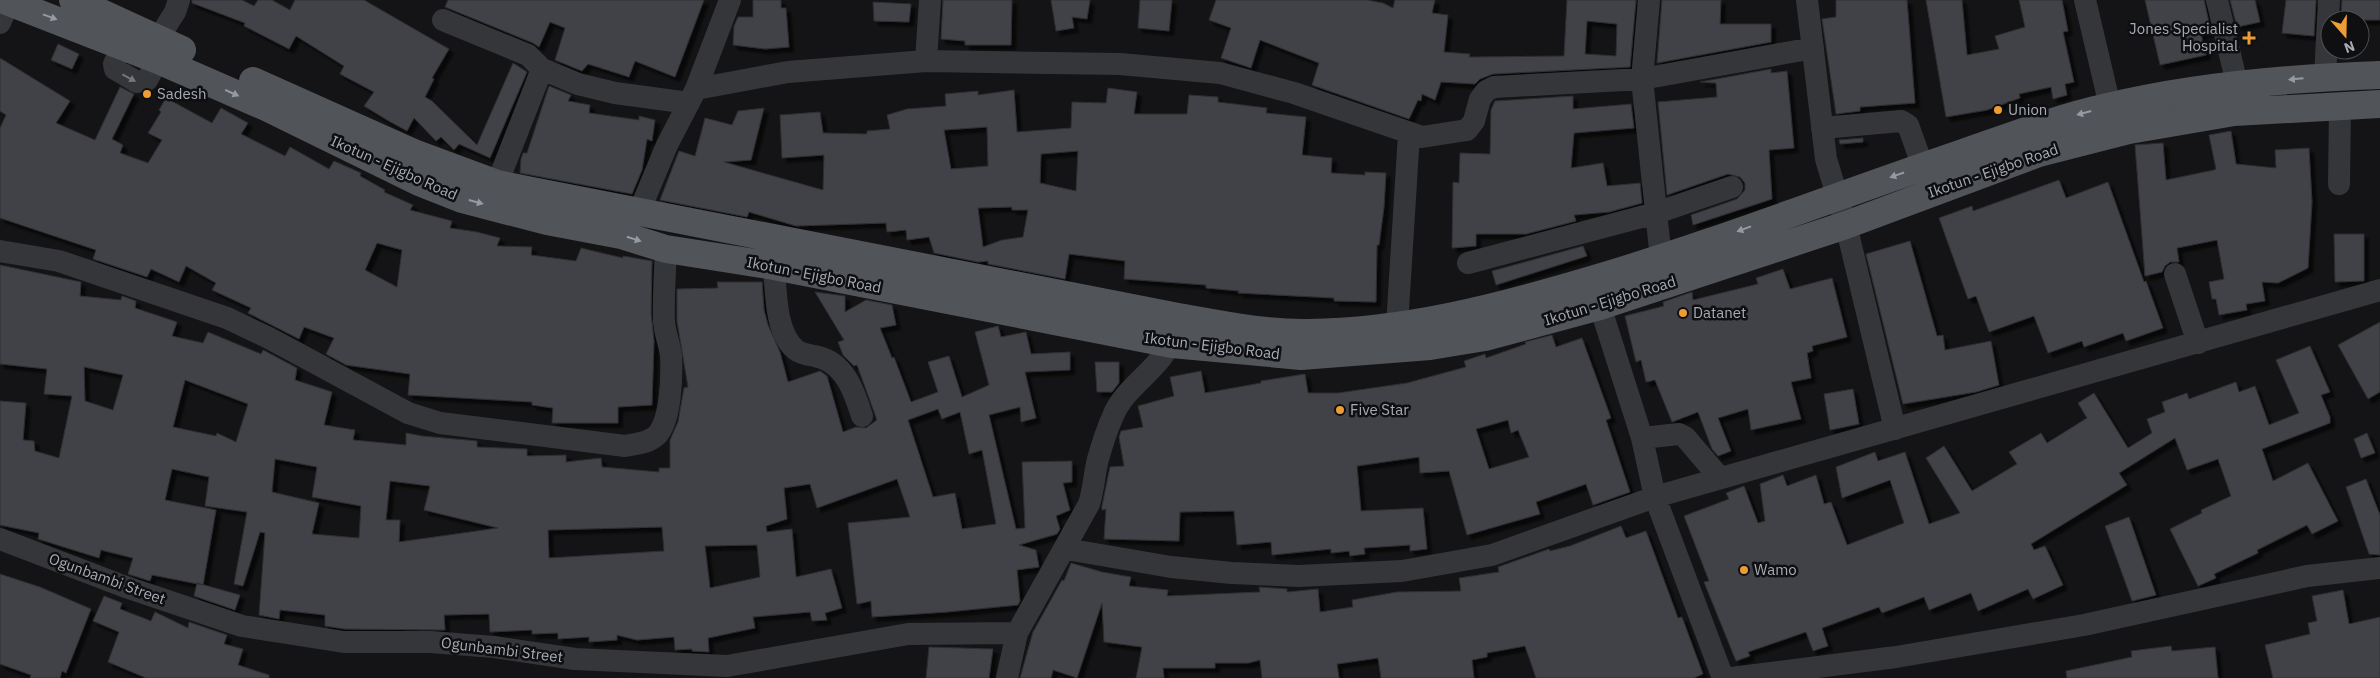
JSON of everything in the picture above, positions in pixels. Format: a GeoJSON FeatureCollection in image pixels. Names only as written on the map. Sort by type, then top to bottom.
{"type":"FeatureCollection","features":[{"type":"Feature","properties":{"kind":"main road","name":"Ikotun - Ejigbo Road"},"geometry":{"type":"LineString","coordinates":[[73,0],[112,24],[266,107],[419,182],[462,199],[547,220],[621,235],[666,250],[774,266],[1172,344],[1301,356],[1430,346],[1485,337],[1600,306],[1846,225],[2039,153],[2129,130],[2234,112],[2380,104]]}},
{"type":"Feature","properties":{"kind":"main road","name":"Ikotun - Ejigbo Road"},"geometry":{"type":"LineString","coordinates":[[5,8],[112,24]]}},
{"type":"Feature","properties":{"kind":"main road","name":"Ikotun - Ejigbo Road"},"geometry":{"type":"LineString","coordinates":[[158,49],[416,154],[497,184],[1178,317],[1272,332],[1308,334],[1397,326],[1444,319],[1512,304],[1661,259],[1836,196],[2038,127],[2110,106],[2237,84],[2380,75]]}},
{"type":"Feature","properties":{"kind":"street"},"geometry":{"type":"LineString","coordinates":[[112,24],[115,69],[137,82],[147,80],[179,0]]}},
{"type":"Feature","properties":{"kind":"street"},"geometry":{"type":"LineString","coordinates":[[639,212],[667,145],[692,96],[730,0]]}},
{"type":"Feature","properties":{"kind":"street"},"geometry":{"type":"LineString","coordinates":[[926,60],[930,0]]}},
{"type":"Feature","properties":{"kind":"street"},"geometry":{"type":"LineString","coordinates":[[1649,0],[1642,79],[1661,259]]}},
{"type":"Feature","properties":{"kind":"street"},"geometry":{"type":"LineString","coordinates":[[1807,0],[1826,160],[1846,225],[1895,429]]}},
{"type":"Feature","properties":{"kind":"street"},"geometry":{"type":"LineString","coordinates":[[2085,0],[2110,106]]}},
{"type":"Feature","properties":{"kind":"street"},"geometry":{"type":"LineString","coordinates":[[2217,0],[2237,84]]}},
{"type":"Feature","properties":{"kind":"street"},"geometry":{"type":"LineString","coordinates":[[2325,78],[2329,0]]}},
{"type":"Feature","properties":{"kind":"street"},"geometry":{"type":"LineString","coordinates":[[443,20],[528,56],[542,69],[588,86],[692,96],[788,72],[926,60],[1120,64],[1220,72],[1294,93],[1422,137],[1466,130],[1474,122],[1480,99],[1486,91],[1494,87],[1642,79],[1813,48]]}},
{"type":"Feature","properties":{"kind":"street"},"geometry":{"type":"LineString","coordinates":[[497,184],[542,69]]}},
{"type":"Feature","properties":{"kind":"street"},"geometry":{"type":"LineString","coordinates":[[2339,184],[2340,106]]}},
{"type":"Feature","properties":{"kind":"street"},"geometry":{"type":"LineString","coordinates":[[1822,128],[1901,121],[1908,125],[1922,167]]}},
{"type":"Feature","properties":{"kind":"street"},"geometry":{"type":"LineString","coordinates":[[1397,326],[1409,134]]}},
{"type":"Feature","properties":{"kind":"street"},"geometry":{"type":"LineString","coordinates":[[1468,263],[1656,213],[1732,187]]}},
{"type":"Feature","properties":{"kind":"street"},"geometry":{"type":"LineString","coordinates":[[0,251],[59,261],[227,318],[269,338],[408,414],[440,423],[625,446],[643,443],[657,434],[666,415],[671,381],[671,356],[664,326],[663,306],[666,250]]}},
{"type":"Feature","properties":{"kind":"street"},"geometry":{"type":"LineString","coordinates":[[774,266],[778,317],[787,337],[796,350],[824,358],[837,367],[852,386],[862,416]]}},
{"type":"Feature","properties":{"kind":"street"},"geometry":{"type":"LineString","coordinates":[[2175,274],[2198,343]]}},
{"type":"Feature","properties":{"kind":"street"},"geometry":{"type":"LineString","coordinates":[[1066,549],[1171,567],[1232,573],[1299,576],[1402,571],[1492,555],[1655,497],[2380,290]]}},
{"type":"Feature","properties":{"kind":"street"},"geometry":{"type":"LineString","coordinates":[[1600,306],[1642,438],[1655,497],[1723,678]]}},
{"type":"Feature","properties":{"kind":"street"},"geometry":{"type":"LineString","coordinates":[[1007,678],[1017,633],[1066,549],[1089,504],[1094,489],[1098,460],[1113,415],[1125,396],[1147,376],[1172,344],[1178,317]]}},
{"type":"Feature","properties":{"kind":"street"},"geometry":{"type":"LineString","coordinates":[[1642,438],[1679,434],[1685,437],[1720,478]]}},
{"type":"Feature","properties":{"kind":"street","name":"Ogunbambi Street"},"geometry":{"type":"LineString","coordinates":[[0,539],[124,586],[242,626],[344,642],[431,642],[494,647],[574,659],[727,666],[908,634],[1017,633]]}},
{"type":"Feature","properties":{"kind":"street"},"geometry":{"type":"LineString","coordinates":[[1731,678],[1896,657],[2084,626],[2308,576],[2380,568]]}},
{"type":"Feature","properties":{"kind":"building"},"geometry":{"type":"Polygon","coordinates":[[[192,0],[242,0],[254,6],[258,0],[272,0],[290,10],[295,0],[364,0],[449,49],[432,78],[434,79],[425,97],[432,101],[477,145],[513,63],[527,72],[490,158],[459,144],[454,150],[441,137],[436,141],[414,118],[407,131],[364,106],[374,92],[340,74],[344,66],[296,36],[289,49],[244,26],[245,23],[192,3],[192,0]]]}},
{"type":"Feature","properties":{"kind":"building"},"geometry":{"type":"Polygon","coordinates":[[[448,0],[704,0],[675,77],[635,61],[629,77],[588,64],[582,71],[555,60],[565,28],[550,22],[539,47],[445,7],[448,0]]]}},
{"type":"Feature","properties":{"kind":"building"},"geometry":{"type":"Polygon","coordinates":[[[753,0],[781,0],[781,8],[786,8],[789,47],[765,49],[733,45],[734,26],[738,17],[753,17],[753,0]]]}},
{"type":"Feature","properties":{"kind":"building"},"geometry":{"type":"Polygon","coordinates":[[[943,0],[1012,0],[1011,45],[965,45],[965,41],[941,39],[943,0]]]}},
{"type":"Feature","properties":{"kind":"building"},"geometry":{"type":"Polygon","coordinates":[[[1051,0],[1090,0],[1087,19],[1072,17],[1074,28],[1056,31],[1051,0]]]}},
{"type":"Feature","properties":{"kind":"building"},"geometry":{"type":"Polygon","coordinates":[[[1140,0],[1172,0],[1169,31],[1138,28],[1140,0]]]}},
{"type":"Feature","properties":{"kind":"building"},"geometry":{"type":"Polygon","coordinates":[[[1216,0],[1367,0],[1383,3],[1393,8],[1395,0],[1435,0],[1432,13],[1448,15],[1444,52],[1470,54],[1469,57],[1564,56],[1567,0],[1636,0],[1630,67],[1493,74],[1480,79],[1475,84],[1441,82],[1435,100],[1422,94],[1421,101],[1418,100],[1409,119],[1312,85],[1319,63],[1260,40],[1251,68],[1221,58],[1231,28],[1209,20],[1216,0]],[[1587,21],[1585,54],[1616,56],[1617,24],[1587,21]]]}},
{"type":"Feature","properties":{"kind":"building"},"geometry":{"type":"Polygon","coordinates":[[[1662,0],[1721,0],[1720,24],[1771,24],[1771,42],[1657,63],[1662,0]]]}},
{"type":"Feature","properties":{"kind":"building"},"geometry":{"type":"Polygon","coordinates":[[[1836,0],[1907,0],[1915,103],[1860,107],[1860,111],[1836,114],[1822,19],[1836,17],[1836,0]]]}},
{"type":"Feature","properties":{"kind":"building"},"geometry":{"type":"Polygon","coordinates":[[[1926,0],[1962,0],[1967,55],[1999,49],[1995,36],[2025,27],[2019,0],[2062,0],[2068,31],[2063,32],[2074,82],[2065,84],[2067,95],[2053,99],[2051,87],[2019,94],[2020,98],[1987,110],[1946,117],[1926,0]]]}},
{"type":"Feature","properties":{"kind":"building"},"geometry":{"type":"Polygon","coordinates":[[[2145,0],[2204,0],[2211,32],[2201,34],[2206,55],[2160,65],[2145,0]]]}},
{"type":"Feature","properties":{"kind":"building"},"geometry":{"type":"Polygon","coordinates":[[[2230,0],[2255,0],[2260,22],[2237,27],[2230,0]]]}},
{"type":"Feature","properties":{"kind":"building"},"geometry":{"type":"Polygon","coordinates":[[[2286,0],[2316,0],[2314,36],[2282,33],[2286,0]]]}},
{"type":"Feature","properties":{"kind":"building"},"geometry":{"type":"Polygon","coordinates":[[[2342,0],[2380,0],[2380,20],[2370,20],[2370,10],[2342,10],[2342,0]]]}},
{"type":"Feature","properties":{"kind":"building"},"geometry":{"type":"Polygon","coordinates":[[[873,2],[911,4],[909,22],[874,21],[873,2]]]}},
{"type":"Feature","properties":{"kind":"building"},"geometry":{"type":"Polygon","coordinates":[[[58,44],[79,54],[72,69],[51,60],[58,44]]]}},
{"type":"Feature","properties":{"kind":"building"},"geometry":{"type":"Polygon","coordinates":[[[0,58],[70,101],[56,123],[95,140],[120,87],[134,94],[112,139],[123,145],[120,153],[148,163],[162,140],[148,133],[161,112],[159,110],[166,98],[212,123],[221,108],[248,123],[241,134],[285,156],[290,147],[329,169],[334,161],[361,173],[360,176],[385,190],[384,192],[413,205],[410,210],[452,221],[450,228],[500,238],[497,246],[532,247],[531,255],[576,261],[581,248],[623,258],[623,256],[652,261],[651,313],[654,341],[652,405],[618,407],[618,423],[552,423],[553,408],[532,405],[532,402],[408,395],[410,374],[346,365],[326,354],[334,338],[304,327],[299,339],[248,313],[251,308],[212,290],[216,283],[186,266],[179,282],[151,269],[147,277],[93,259],[96,250],[0,218],[0,128],[6,115],[0,111],[0,58]],[[377,243],[365,270],[397,287],[402,250],[377,243]]]}},
{"type":"Feature","properties":{"kind":"building"},"geometry":{"type":"Polygon","coordinates":[[[1771,69],[1771,73],[1787,71],[1794,148],[1769,150],[1772,199],[1693,225],[1691,215],[1737,199],[1745,190],[1745,183],[1740,177],[1728,174],[1667,195],[1658,102],[1717,97],[1716,83],[1700,82],[1771,69]]]}},
{"type":"Feature","properties":{"kind":"building"},"geometry":{"type":"Polygon","coordinates":[[[549,86],[571,95],[568,101],[590,105],[589,113],[639,120],[639,116],[655,120],[652,141],[647,139],[642,170],[632,194],[520,173],[523,153],[527,153],[549,86]]]}},
{"type":"Feature","properties":{"kind":"building"},"geometry":{"type":"Polygon","coordinates":[[[1108,88],[1137,92],[1134,114],[1187,114],[1189,95],[1218,97],[1218,102],[1267,108],[1266,113],[1306,117],[1302,155],[1332,158],[1331,173],[1365,175],[1365,172],[1386,173],[1384,207],[1379,245],[1377,245],[1376,302],[1334,301],[1334,298],[1238,293],[1239,291],[1206,288],[1206,285],[1124,279],[1125,261],[1069,254],[1065,279],[988,264],[988,261],[978,262],[934,253],[929,237],[907,240],[906,230],[887,232],[886,223],[796,226],[749,212],[747,217],[660,200],[679,151],[695,156],[705,118],[732,125],[738,111],[764,108],[751,160],[724,162],[823,190],[824,155],[782,158],[780,115],[820,112],[823,133],[867,134],[867,131],[890,129],[887,115],[907,109],[946,106],[945,94],[978,91],[978,95],[1014,90],[1017,132],[1071,128],[1072,102],[1106,103],[1108,88]],[[987,127],[944,130],[951,169],[988,166],[987,127]],[[1078,151],[1041,154],[1040,183],[1076,191],[1078,151]],[[1012,207],[978,208],[983,247],[1002,240],[1023,237],[1028,210],[1012,210],[1012,207]]]}},
{"type":"Feature","properties":{"kind":"building"},"geometry":{"type":"Polygon","coordinates":[[[1573,96],[1573,109],[1631,104],[1634,128],[1574,133],[1571,168],[1603,163],[1607,186],[1640,183],[1642,203],[1609,212],[1574,215],[1576,221],[1526,234],[1476,234],[1476,246],[1452,248],[1453,182],[1459,183],[1460,153],[1490,154],[1491,110],[1495,101],[1573,96]]]}},
{"type":"Feature","properties":{"kind":"building"},"geometry":{"type":"Polygon","coordinates":[[[2231,131],[2236,164],[2276,168],[2275,150],[2309,148],[2312,202],[2308,268],[2278,283],[2262,282],[2265,301],[2246,304],[2247,310],[2219,315],[2216,299],[2212,299],[2209,282],[2224,279],[2217,240],[2177,248],[2179,262],[2170,262],[2162,272],[2145,276],[2135,145],[2163,143],[2166,180],[2216,169],[2209,135],[2231,131]]]}},
{"type":"Feature","properties":{"kind":"building"},"geometry":{"type":"Polygon","coordinates":[[[1863,138],[1863,142],[1840,144],[1839,140],[1863,138]]]}},
{"type":"Feature","properties":{"kind":"building"},"geometry":{"type":"Polygon","coordinates":[[[2059,180],[2066,198],[2108,182],[2144,282],[2146,281],[2163,328],[2126,341],[2123,333],[2084,347],[2082,341],[2048,353],[2034,316],[1989,332],[1976,296],[1968,299],[1939,218],[1972,206],[1973,211],[2059,180]]]}},
{"type":"Feature","properties":{"kind":"building"},"geometry":{"type":"Polygon","coordinates":[[[2334,234],[2364,234],[2364,281],[2335,282],[2334,234]]]}},
{"type":"Feature","properties":{"kind":"building"},"geometry":{"type":"Polygon","coordinates":[[[1910,241],[1937,336],[1943,335],[1945,350],[1991,341],[1999,385],[1976,392],[1903,404],[1866,254],[1910,241]]]}},
{"type":"Feature","properties":{"kind":"building"},"geometry":{"type":"Polygon","coordinates":[[[1583,246],[1587,256],[1496,285],[1492,271],[1583,246]]]}},
{"type":"Feature","properties":{"kind":"building"},"geometry":{"type":"Polygon","coordinates":[[[0,265],[81,282],[80,296],[121,300],[122,296],[136,301],[135,308],[177,322],[172,336],[203,343],[208,332],[261,354],[263,350],[297,368],[295,380],[332,392],[324,425],[355,430],[353,440],[406,445],[406,433],[477,441],[477,447],[527,449],[527,456],[566,455],[566,462],[601,458],[602,467],[659,472],[659,468],[670,468],[670,440],[678,422],[684,388],[688,387],[677,321],[677,289],[718,288],[717,282],[762,282],[764,310],[768,325],[780,352],[788,382],[820,371],[827,376],[843,432],[856,427],[866,428],[877,420],[857,365],[854,366],[843,355],[838,342],[844,340],[815,292],[845,296],[845,312],[866,300],[892,305],[896,325],[880,328],[892,358],[894,357],[911,402],[938,392],[928,362],[949,356],[962,397],[989,385],[975,332],[998,326],[1001,337],[1026,332],[1031,354],[1070,352],[1070,370],[1025,372],[1036,418],[1021,422],[1020,407],[989,415],[1016,529],[1025,528],[1022,462],[1072,461],[1072,482],[1063,483],[1070,510],[1056,516],[1060,529],[1057,534],[1019,545],[1036,550],[1039,567],[1017,570],[1020,601],[1018,605],[872,617],[871,601],[857,604],[848,523],[910,517],[897,479],[817,508],[810,484],[784,488],[787,519],[766,526],[767,532],[792,529],[796,577],[831,569],[842,608],[825,613],[827,620],[812,621],[810,612],[753,617],[755,628],[708,638],[709,652],[692,651],[692,649],[675,650],[674,637],[637,640],[617,635],[617,640],[589,642],[589,637],[558,639],[558,633],[532,634],[532,630],[490,632],[489,614],[444,615],[445,630],[345,629],[325,626],[325,615],[280,610],[279,619],[259,615],[265,533],[260,532],[243,586],[234,584],[247,512],[205,506],[209,477],[172,469],[165,500],[216,510],[203,585],[152,575],[150,581],[128,574],[133,558],[101,550],[99,558],[38,539],[39,533],[0,525],[0,401],[26,403],[23,440],[34,441],[35,451],[59,458],[72,396],[44,394],[47,369],[0,364],[0,265]],[[84,367],[85,401],[113,410],[123,375],[84,367]],[[185,380],[173,427],[216,436],[217,433],[236,442],[248,404],[185,380]],[[938,409],[908,420],[933,497],[955,493],[962,529],[996,524],[982,450],[969,454],[960,412],[942,419],[938,409]],[[275,459],[272,492],[319,503],[312,534],[359,538],[361,506],[312,497],[317,467],[275,459]],[[390,481],[386,520],[400,520],[399,542],[498,528],[424,510],[430,486],[390,481]],[[662,527],[548,530],[549,558],[664,551],[662,527]],[[757,545],[705,546],[710,588],[760,577],[757,545]]]}},
{"type":"Feature","properties":{"kind":"building"},"geometry":{"type":"Polygon","coordinates":[[[1783,269],[1790,289],[1832,278],[1847,337],[1812,346],[1813,351],[1807,353],[1811,378],[1791,382],[1801,419],[1751,430],[1748,409],[1718,418],[1731,451],[1718,456],[1712,449],[1698,412],[1672,422],[1655,380],[1646,382],[1641,360],[1636,362],[1625,316],[1664,306],[1663,302],[1692,292],[1693,300],[1758,284],[1756,278],[1783,269]]]}},
{"type":"Feature","properties":{"kind":"building"},"geometry":{"type":"Polygon","coordinates":[[[2380,322],[2380,392],[2368,399],[2338,345],[2380,322]]]}},
{"type":"Feature","properties":{"kind":"building"},"geometry":{"type":"Polygon","coordinates":[[[1552,335],[1556,347],[1582,338],[1611,418],[1606,420],[1630,492],[1593,505],[1586,484],[1536,502],[1540,514],[1467,535],[1449,471],[1420,473],[1419,457],[1357,466],[1361,511],[1423,508],[1427,549],[1410,551],[1410,545],[1364,548],[1365,554],[1350,556],[1349,551],[1331,553],[1331,549],[1272,555],[1271,542],[1237,545],[1234,511],[1180,512],[1179,541],[1104,539],[1106,509],[1102,510],[1102,506],[1110,467],[1124,466],[1119,437],[1121,431],[1143,427],[1138,406],[1174,396],[1170,377],[1201,371],[1205,393],[1305,374],[1308,393],[1338,393],[1407,383],[1466,367],[1464,361],[1485,354],[1486,358],[1526,344],[1525,342],[1552,335]],[[1508,420],[1476,429],[1489,469],[1529,457],[1518,430],[1511,433],[1508,420]]]}},
{"type":"Feature","properties":{"kind":"building"},"geometry":{"type":"Polygon","coordinates":[[[2310,346],[2330,392],[2321,395],[2330,417],[2330,423],[2262,449],[2273,481],[2308,463],[2338,521],[2312,534],[2307,525],[2257,550],[2258,553],[2214,574],[2216,578],[2198,586],[2170,529],[2202,513],[2201,510],[2231,496],[2218,459],[2187,470],[2175,438],[2119,473],[2127,485],[2031,544],[2034,550],[2045,546],[2063,585],[2033,599],[2028,589],[1978,611],[1971,593],[1929,610],[1924,597],[1882,613],[1879,607],[1822,628],[1828,646],[1813,651],[1806,632],[1748,652],[1750,656],[1736,661],[1704,582],[1709,581],[1684,516],[1729,499],[1726,493],[1744,486],[1758,523],[1765,521],[1760,484],[1783,475],[1787,486],[1816,475],[1824,504],[1831,502],[1847,545],[1904,523],[1890,480],[1842,498],[1836,467],[1875,452],[1878,461],[1905,452],[1929,524],[1960,513],[1926,458],[1944,446],[1972,491],[2017,464],[2009,452],[2041,433],[2047,443],[2087,418],[2078,403],[2094,393],[2128,448],[2152,433],[2147,419],[2165,412],[2162,402],[2187,393],[2189,399],[2236,382],[2239,392],[2255,386],[2269,425],[2299,413],[2276,360],[2310,346]]]}},
{"type":"Feature","properties":{"kind":"building"},"geometry":{"type":"Polygon","coordinates":[[[1095,362],[1119,362],[1119,383],[1112,392],[1097,392],[1095,362]]]}},
{"type":"Feature","properties":{"kind":"building"},"geometry":{"type":"Polygon","coordinates":[[[1853,389],[1859,424],[1830,430],[1824,394],[1853,389]]]}},
{"type":"Feature","properties":{"kind":"building"},"geometry":{"type":"Polygon","coordinates":[[[2367,433],[2375,453],[2361,458],[2354,439],[2367,433]]]}},
{"type":"Feature","properties":{"kind":"building"},"geometry":{"type":"Polygon","coordinates":[[[2366,479],[2380,515],[2380,555],[2369,554],[2346,487],[2366,479]]]}},
{"type":"Feature","properties":{"kind":"building"},"geometry":{"type":"Polygon","coordinates":[[[2129,517],[2156,595],[2132,601],[2105,526],[2129,517]]]}},
{"type":"Feature","properties":{"kind":"building"},"geometry":{"type":"Polygon","coordinates":[[[1621,526],[1626,538],[1646,531],[1678,618],[1682,617],[1703,674],[1694,678],[1536,678],[1525,646],[1487,653],[1487,657],[1472,660],[1474,678],[1381,678],[1378,658],[1337,664],[1339,678],[1262,678],[1260,660],[1248,663],[1215,663],[1215,668],[1163,668],[1164,678],[1136,678],[1142,647],[1104,642],[1102,603],[1077,678],[1053,670],[1051,678],[1020,678],[1033,632],[1062,580],[1064,581],[1071,563],[1102,572],[1131,577],[1129,586],[1168,590],[1167,596],[1260,592],[1259,587],[1287,589],[1287,592],[1318,589],[1320,612],[1353,607],[1352,600],[1397,592],[1461,591],[1459,578],[1499,572],[1498,567],[1549,549],[1550,551],[1570,546],[1621,526]]]}},
{"type":"Feature","properties":{"kind":"building"},"geometry":{"type":"Polygon","coordinates":[[[0,574],[40,587],[91,609],[66,673],[62,671],[60,678],[30,678],[31,675],[0,664],[0,574]]]}},
{"type":"Feature","properties":{"kind":"building"},"geometry":{"type":"Polygon","coordinates":[[[197,583],[240,595],[235,610],[194,596],[197,583]]]}},
{"type":"Feature","properties":{"kind":"building"},"geometry":{"type":"Polygon","coordinates":[[[2343,590],[2349,624],[2380,617],[2380,678],[2273,678],[2265,645],[2310,634],[2308,623],[2317,621],[2312,596],[2343,590]]]}},
{"type":"Feature","properties":{"kind":"building"},"geometry":{"type":"Polygon","coordinates":[[[104,596],[122,603],[120,609],[151,621],[155,612],[188,628],[189,622],[227,635],[224,644],[243,649],[238,665],[269,675],[269,678],[146,678],[108,662],[119,632],[93,621],[104,596]]]}},
{"type":"Feature","properties":{"kind":"building"},"geometry":{"type":"Polygon","coordinates":[[[2171,646],[2172,651],[2215,647],[2218,678],[2067,678],[2066,671],[2132,657],[2131,651],[2171,646]]]}},
{"type":"Feature","properties":{"kind":"building"},"geometry":{"type":"Polygon","coordinates":[[[929,647],[993,649],[989,678],[926,678],[929,647]]]}},
{"type":"Feature","properties":{"kind":"place","name":"Jones Specialist Hospital"},"geometry":{"type":"Point","coordinates":[2249,38]}},
{"type":"Feature","properties":{"kind":"place","name":"Sadesh"},"geometry":{"type":"Point","coordinates":[147,94]}},
{"type":"Feature","properties":{"kind":"place","name":"Union"},"geometry":{"type":"Point","coordinates":[1998,110]}},
{"type":"Feature","properties":{"kind":"place","name":"Datanet"},"geometry":{"type":"Point","coordinates":[1683,313]}},
{"type":"Feature","properties":{"kind":"place","name":"Five Star"},"geometry":{"type":"Point","coordinates":[1340,410]}},
{"type":"Feature","properties":{"kind":"place","name":"Wamo"},"geometry":{"type":"Point","coordinates":[1744,570]}}]}
